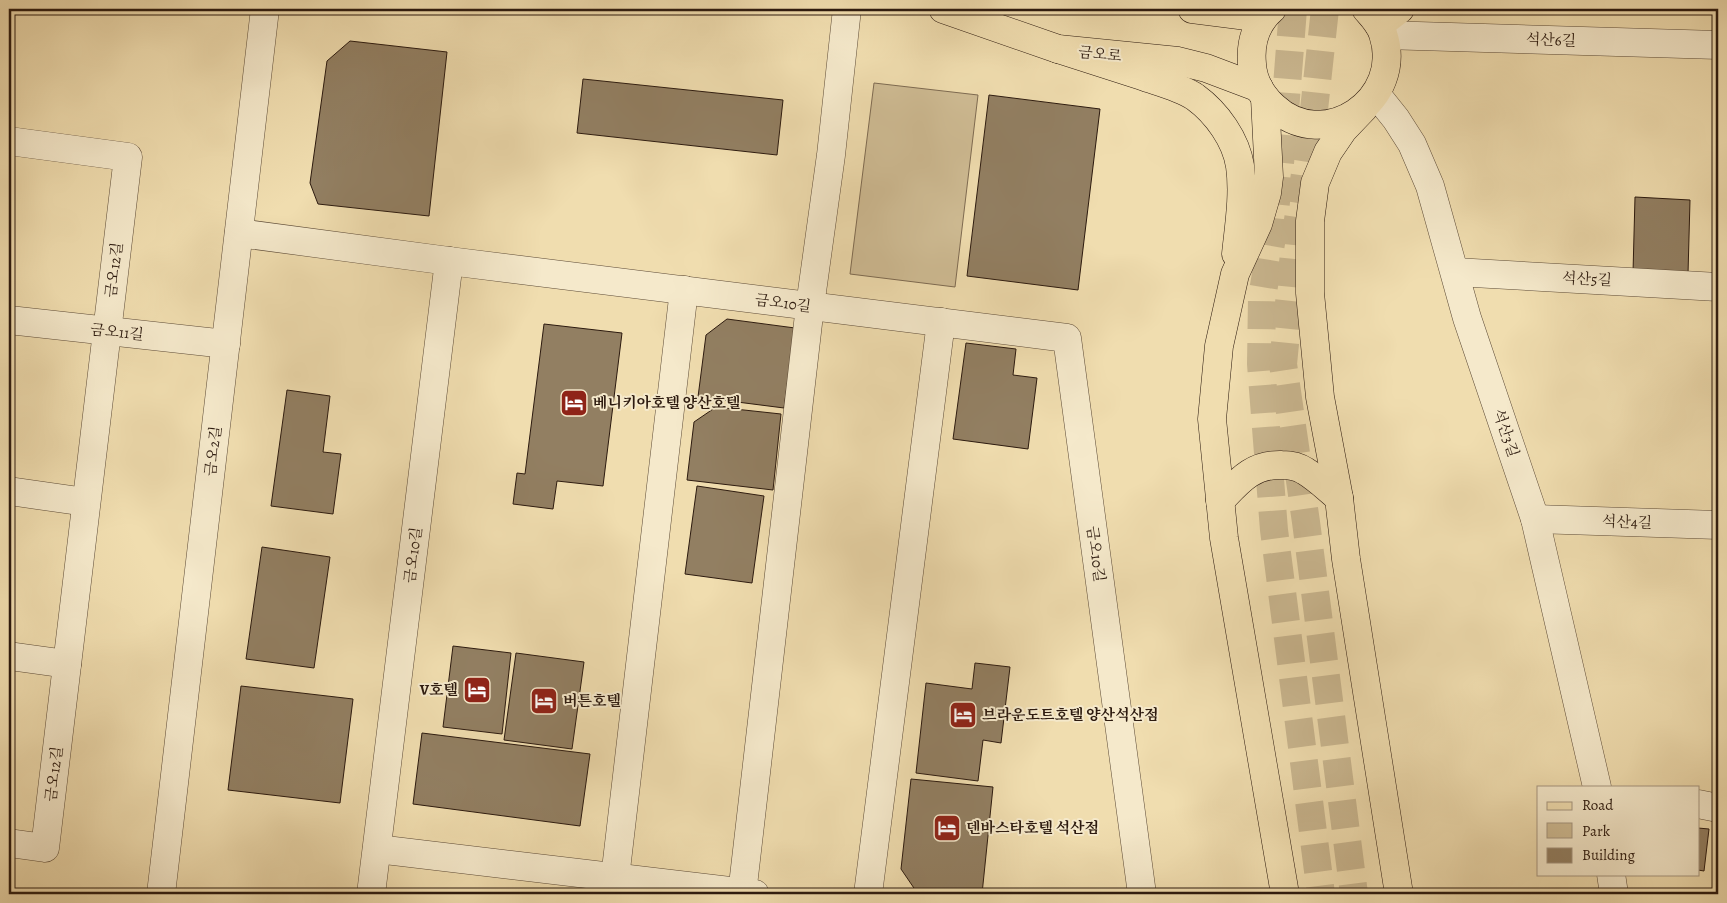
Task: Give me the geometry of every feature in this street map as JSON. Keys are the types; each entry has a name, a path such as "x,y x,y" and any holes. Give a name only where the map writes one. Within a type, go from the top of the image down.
{"main road":[{"name":"금오로","path":"943,9 1058,50 1178,61 1206,68 1262,93"},
{"path":"1192,9 1267,12 1255,34 1251,52 1252,71 1262,93 1281,113 1302,122 1323,124 1345,119 1370,101"},
{"path":"1382,19 1387,56 1384,76 1370,101 1343,130 1328,152 1315,183 1310,221 1310,294 1320,398 1339,498 1346,559 1399,894"},
{"path":"1058,50 1170,85 1193,96 1210,110 1223,127 1235,148 1240,164 1241,201 1235,274 1218,346 1212,419 1224,538 1285,894"},
{"path":"1235,274 1258,224 1267,193 1269,177 1262,93"},
{"path":"1220,501 1241,479 1253,470 1270,464 1287,465 1304,470 1339,498"}],"street":[{"name":"금오2길","path":"161,894 265,9"},
{"path":"377,849 747,894 810,306 831,155 847,9"},
{"name":"석산6길","path":"1382,19 1718,44"},
{"name":"석산3길","path":"1370,101 1396,119 1415,152 1430,186 1467,318 1535,519 1597,786"},
{"name":"금오12길","path":"9,141 128,157 45,848 9,843"},
{"name":"금오10길","path":"239,233 1067,338 1142,894"},
{"name":"금오10길","path":"371,894 448,261"},
{"name":"석산5길","path":"1455,272 1718,287"},
{"path":"615,878 684,290"},
{"name":"금오11길","path":"9,320 226,344"},
{"path":"868,894 942,322"},
{"path":"9,491 86,502"},
{"name":"석산4길","path":"1535,519 1718,525"},
{"path":"9,656 67,664"},
{"path":"1700,804 1718,808"},
{"path":"1611,876 1614,894"}],"green space":[{"path":"874,83 978,95 955,287 850,274"}],"building":[{"path":"350,41 447,52 429,216 318,204 310,183 327,61"},
{"path":"583,79 783,100 777,155 577,133"},
{"path":"989,95 1100,109 1078,290 967,276"},
{"path":"1714,148 1718,149 1718,202 1715,202"},
{"path":"1635,197 1690,200 1688,274 1633,273"},
{"path":"727,319 795,328 784,408 698,397 706,335"},
{"name":"베니키아호텔 양산호텔","path":"544,324 622,333 603,486 557,481 553,509 513,504 517,473 525,474"},
{"path":"966,343 1016,349 1013,375 1037,378 1028,449 953,439"},
{"path":"287,390 330,396 323,452 341,454 333,514 271,506"},
{"path":"716,407 781,414 773,490 687,480 694,422"},
{"path":"697,486 764,496 752,583 685,574"},
{"path":"262,547 330,557 314,668 246,659"},
{"name":"V호텔","path":"453,646 511,653 502,734 443,727"},
{"name":"버튼호텔","path":"516,653 584,662 572,749 504,740"},
{"name":"브라운도트호텔 양산석산점","path":"975,663 1010,667 1001,743 983,740 978,781 916,773 926,683 972,689"},
{"path":"241,686 353,699 340,803 228,790"},
{"path":"422,733 590,754 580,826 413,804"},
{"name":"덴바스타호텔 석산점","path":"911,779 993,787 982,894 918,894 901,869"},
{"path":"1700,828 1709,829 1704,871 1700,870"}],"tunnel":[{"path":"1293,9 1273,231 1262,298 1261,364 1274,530 1321,894"},
{"path":"1325,9 1312,128 1296,233 1283,364 1306,522 1354,894"}],"place":[{"name":"베니키아호텔 양산호텔","path":"574,403"},
{"name":"V호텔","path":"477,690"},
{"name":"버튼호텔","path":"544,701"},
{"name":"브라운도트호텔 양산석산점","path":"963,715"},
{"name":"덴바스타호텔 석산점","path":"947,828"}]}
